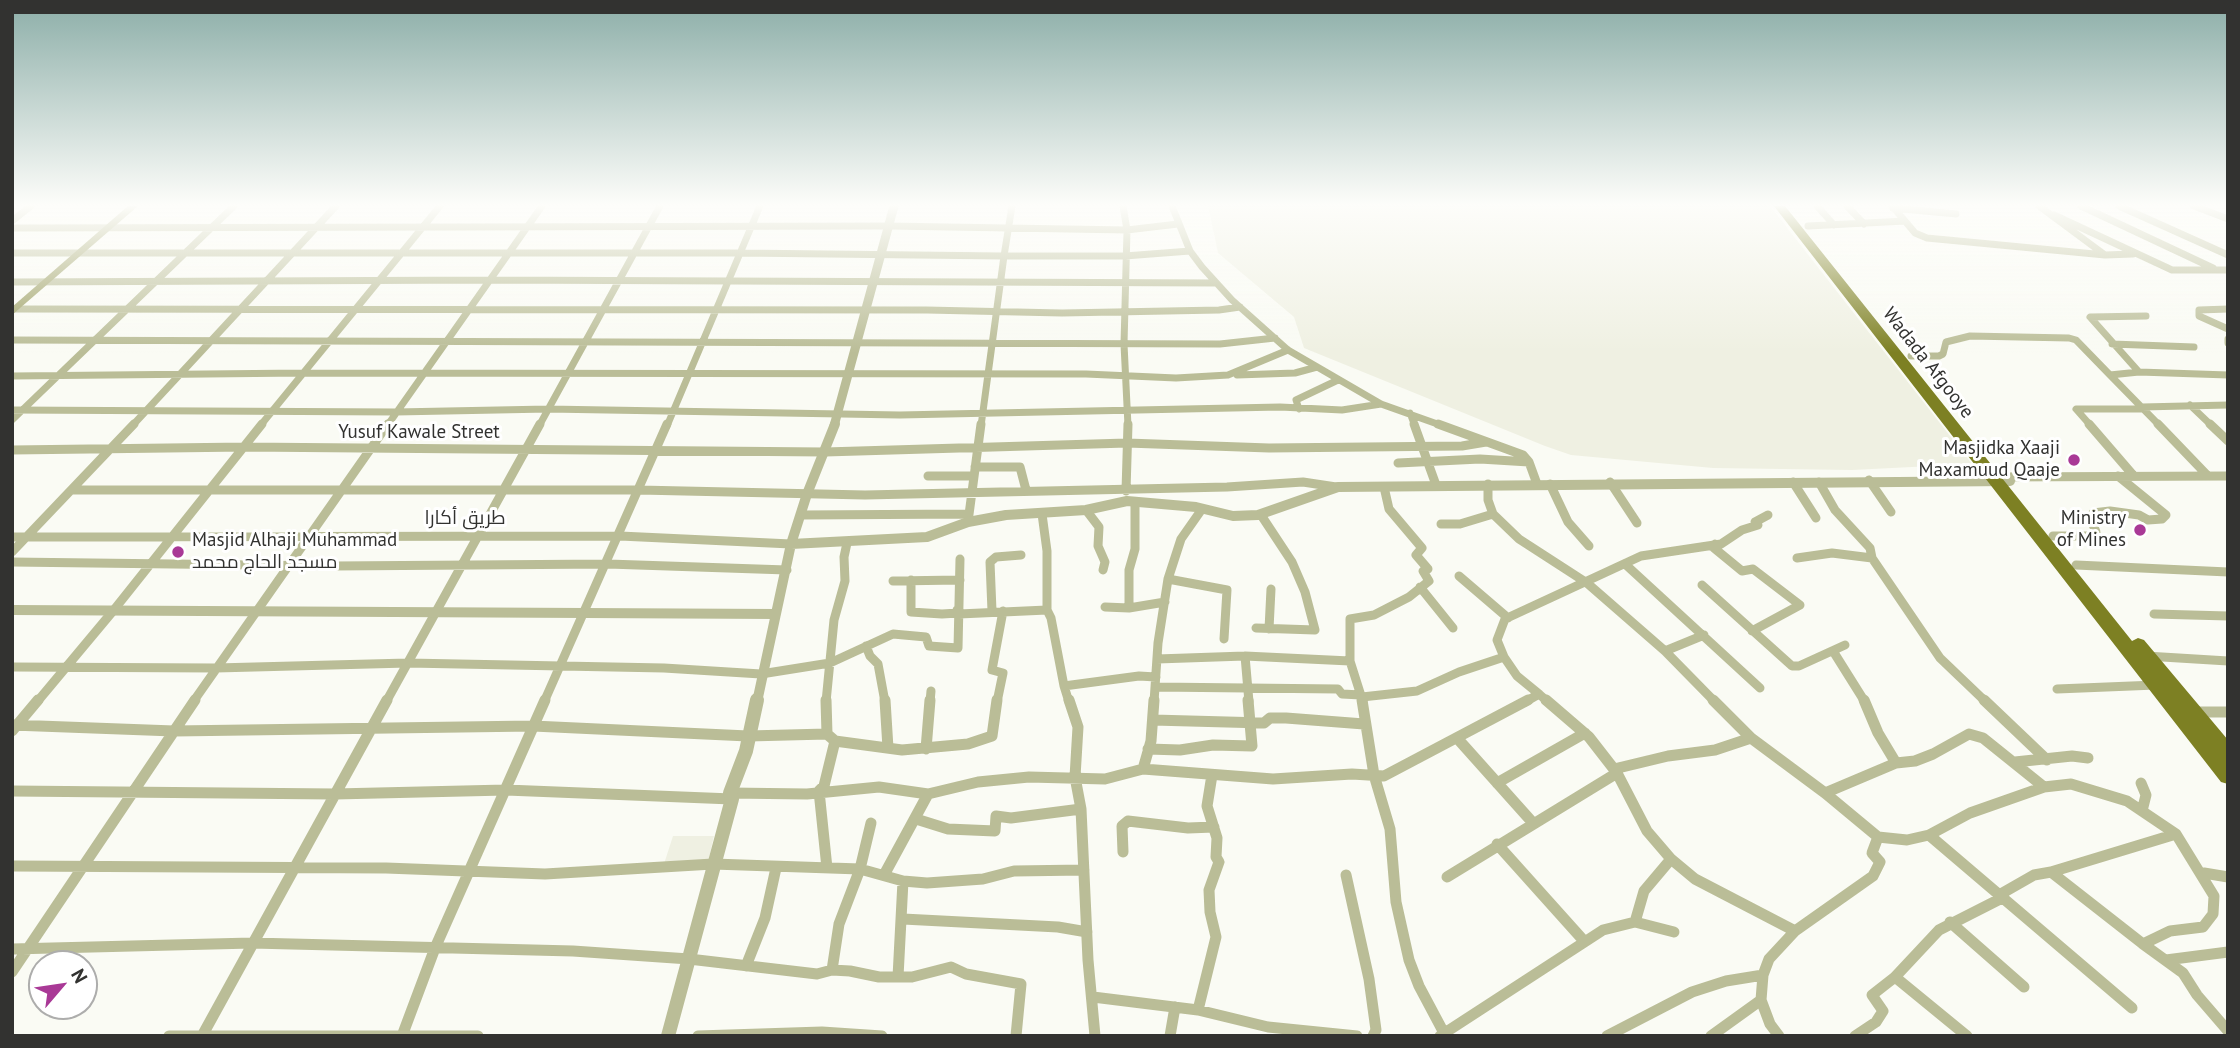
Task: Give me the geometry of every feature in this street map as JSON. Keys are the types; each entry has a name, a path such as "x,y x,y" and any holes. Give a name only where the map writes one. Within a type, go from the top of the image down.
{"highway":[{"name":"Wadada Afgooye","path":"1819,255 2187,712 2228,776"},
{"name":"Wadada Afgooye","path":"1831,255 1911,356 2002,479 2076,565 2142,657 2157,685 2228,754"}],"main road":[{"path":"13,310 78,255"}],"street":[{"path":"75,255 83,255"},
{"path":"12,419 183,255"},
{"path":"289,255 299,255"},
{"path":"12,552 294,255"},
{"path":"14,727 113,611 399,255"},
{"path":"12,972 79,868 216,667 508,255"},
{"path":"202,1036 633,255"},
{"path":"402,1035 435,948 620,537 739,255"},
{"path":"668,1036 748,736 791,544 807,494 839,414 880,255"},
{"path":"936,255 1139,255"},
{"path":"1193,255 1216,284 1288,350 1381,404 1523,455 1529,462 1537,484"},
{"path":"2135,255 2172,271 2190,272 2214,268 2228,270"},
{"path":"2186,255 2228,276"},
{"path":"968,518 1004,256"},
{"path":"1125,256 1124,344 1129,411 1126,488 1131,502 1135,549 1129,570 1129,608"},
{"path":"12,282 619,280 1216,284"},
{"path":"13,310 1125,312 1240,307"},
{"path":"2228,309 2199,310 2199,316 2228,329"},
{"path":"2139,372 2090,317 2146,316"},
{"path":"1911,356 1939,356 1946,342 1970,337 2076,340 2207,475"},
{"path":"12,340 1220,344 1275,338"},
{"path":"2112,344 2194,347"},
{"path":"1228,375 1288,350"},
{"path":"12,376 691,373 1126,374 1175,378 1287,374 1317,367"},
{"path":"2110,375 2139,372 2228,375"},
{"path":"1299,409 1296,400 1338,380"},
{"path":"12,410 275,409 396,412 548,409 839,414 1280,407 1342,410 1381,404"},
{"path":"2190,405 2228,441"},
{"path":"2133,475 2076,409 2228,405"},
{"path":"1410,413 1436,485"},
{"name":"Yusuf Kawale Street","path":"12,450 245,447 825,452 1128,443 1245,448 1462,446 1486,442"},
{"path":"1398,463 1480,459 1529,462"},
{"path":"928,476 1020,467 1026,490"},
{"path":"2053,536 2092,536 2096,532 2090,517 2093,513 2110,511 2139,515 2148,520 2162,519 2166,514 2116,475"},
{"path":"72,490 639,490 807,494 1227,487 1303,482 1338,488 1610,482 2113,479 2116,475 2228,476"},
{"path":"1869,480 1891,512"},
{"path":"1610,482 1637,523"},
{"path":"1793,482 1816,518"},
{"path":"1819,482 1835,510 1870,548 1872,558 1897,591 1926,639 1950,669 2047,760"},
{"path":"1488,484 1488,500 1493,514 1533,551 1587,583 1665,651 1751,738 1825,793 1878,837 1908,840 1929,835 1970,813 2044,787 2071,784 2097,790 2127,802 2176,834 2204,873 2214,896 2213,915 2203,927 2170,931 2143,944"},
{"path":"1550,484 1568,522 1589,546"},
{"path":"1384,487 1389,509 1422,548 1416,555 1428,569 1423,570 1429,581 1409,597 1374,615 1350,619 1350,661 1366,712 1364,724 1374,775 1390,829 1396,902 1409,960 1442,1035 1584,941 1613,926 1635,922 1674,932"},
{"path":"801,515 968,518 1086,510 1131,502 1161,503 1233,516 1261,515 1338,488"},
{"path":"1143,769 1153,720 1157,659 1168,579 1181,540 1202,509"},
{"path":"1086,510 1100,527 1098,546 1105,562 1103,570"},
{"path":"1042,514 1047,551 1047,610 1051,618 1064,686 1078,727 1074,777 1081,809 1095,1036"},
{"path":"1441,524 1460,523 1493,514"},
{"path":"1256,628 1315,630 1305,592 1293,562 1261,515"},
{"path":"1769,515 1733,538 1715,544 1641,556 1508,618 1499,628 1497,640 1504,657 1517,676 1586,733 1615,771 1647,831 1671,859 1695,879 1795,931"},
{"path":"791,544 881,542 927,537 968,518"},
{"name":"طريق أكارا","path":"12,537 620,537 791,544"},
{"path":"827,868 819,791 824,786 831,738 826,692 834,620 845,581 844,556 847,543"},
{"path":"1715,544 1714,548 1742,571 1753,569 1800,606 1752,631"},
{"path":"1797,558 1832,553 1872,558"},
{"path":"14,727 174,731 533,726 831,738 888,748 926,749 968,744 992,736 1003,673 992,670 997,611 990,562 996,557 1021,555"},
{"path":"12,667 408,663 563,665 761,674 812,668 830,663 893,634 926,636 929,646 958,648 960,559"},
{"path":"12,562 608,564 787,570"},
{"path":"1625,564 1760,688"},
{"path":"2076,565 2228,572"},
{"path":"1459,576 1508,618"},
{"path":"1168,579 1227,590 1224,639"},
{"path":"911,580 911,612 942,614 1047,610"},
{"path":"893,581 960,580"},
{"path":"1702,584 1795,667 1845,645"},
{"path":"1420,587 1453,628"},
{"path":"1269,629 1271,589"},
{"path":"1105,607 1129,608 1165,602"},
{"path":"12,610 776,614"},
{"path":"2154,614 2228,615"},
{"path":"1665,651 1704,635"},
{"path":"866,646 870,656 878,664 884,685 888,748"},
{"path":"1833,651 1869,708 1878,733 1896,763"},
{"path":"1157,659 1245,656 1350,661"},
{"path":"1148,749 1180,750 1213,745 1252,746 1245,688 1245,656"},
{"path":"1064,686 1130,677 1156,682 1245,688 1338,690 1342,694 1361,696 1418,691 1459,671 1504,657"},
{"path":"2142,657 2228,661"},
{"path":"2057,689 2082,691 2102,686 2157,685"},
{"path":"926,749 931,691"},
{"path":"12,791 335,794 506,790 731,796 777,792 807,794 879,787 928,794 978,782 1074,777 1105,779 1143,769 1273,779 1308,775 1374,775 1394,772 1539,694"},
{"path":"2187,712 2228,712"},
{"path":"1153,720 1265,723 1270,718 1286,718 1364,724"},
{"path":"1497,783 1586,733"},
{"path":"1825,793 1896,763 1915,761 1933,754 1969,734 1983,738 2044,787"},
{"path":"1457,738 1533,823"},
{"path":"1447,877 1615,771 1668,756 1715,750 1751,738"},
{"path":"2015,762 2072,756 2088,758"},
{"path":"1198,1010 1216,937 1210,912 1209,890 1219,862 1216,857 1218,849 1214,827 1207,806 1212,775"},
{"path":"2141,783 2146,795 2142,811"},
{"path":"884,875 928,794"},
{"path":"916,819 948,829 995,831 996,816 1011,818 1081,809"},
{"path":"1123,852 1122,826 1128,821 1188,828 1214,827"},
{"path":"832,970 836,935 860,869 871,823"},
{"path":"1855,1036 1876,1022 1883,1011 1872,995 1895,977 1939,930 1950,922 2034,875 2176,834"},
{"path":"1929,835 2132,1008"},
{"path":"1779,1036 1770,1024 1761,1000 1763,975 1769,959 1795,931 1873,876 1880,862 1872,853 1878,837"},
{"path":"1497,844 1584,941"},
{"path":"1635,922 1644,891 1671,859"},
{"path":"12,866 470,870 545,874 713,864 860,869 903,881 983,880 1014,871 1084,870"},
{"path":"746,966 765,918 776,868"},
{"path":"2051,872 2183,973 2226,1033"},
{"path":"2204,873 2228,877"},
{"path":"1346,875 1369,979 1376,1030 1373,1036"},
{"path":"898,977 903,881"},
{"path":"903,919 1058,927 1087,932"},
{"path":"1950,922 2024,987"},
{"path":"12,949 252,943 573,951 689,959 817,974 832,970 879,977 912,977 951,967 966,974 1017,982 1021,985 1016,1036"},
{"path":"2166,960 2228,952"},
{"path":"1607,1036 1692,992 1726,981 1763,975"},
{"path":"1895,977 1967,1036"},
{"path":"1093,997 1198,1010 1282,1032 1357,1036"},
{"path":"1711,1036 1761,1000"},
{"path":"1170,1036 1175,1007"},
{"path":"698,1036 822,1032 882,1036"},
{"path":"169,1036 478,1036"}],"shaded area":[{"path":"1220,255 1808,255 1972,464 1852,470 1713,468 1571,455 1304,348 1294,317"},
{"path":"673,836 714,836 708,862 663,867"}],"place":[{"name":"Masjidka Xaaji Maxamuud Qaaje","path":"2074,460"},
{"name":"Ministry of Mines","path":"2140,530"},
{"name":"Masjid Alhaji Muhammad مسجد الحاج محمد","path":"178,552"}]}
